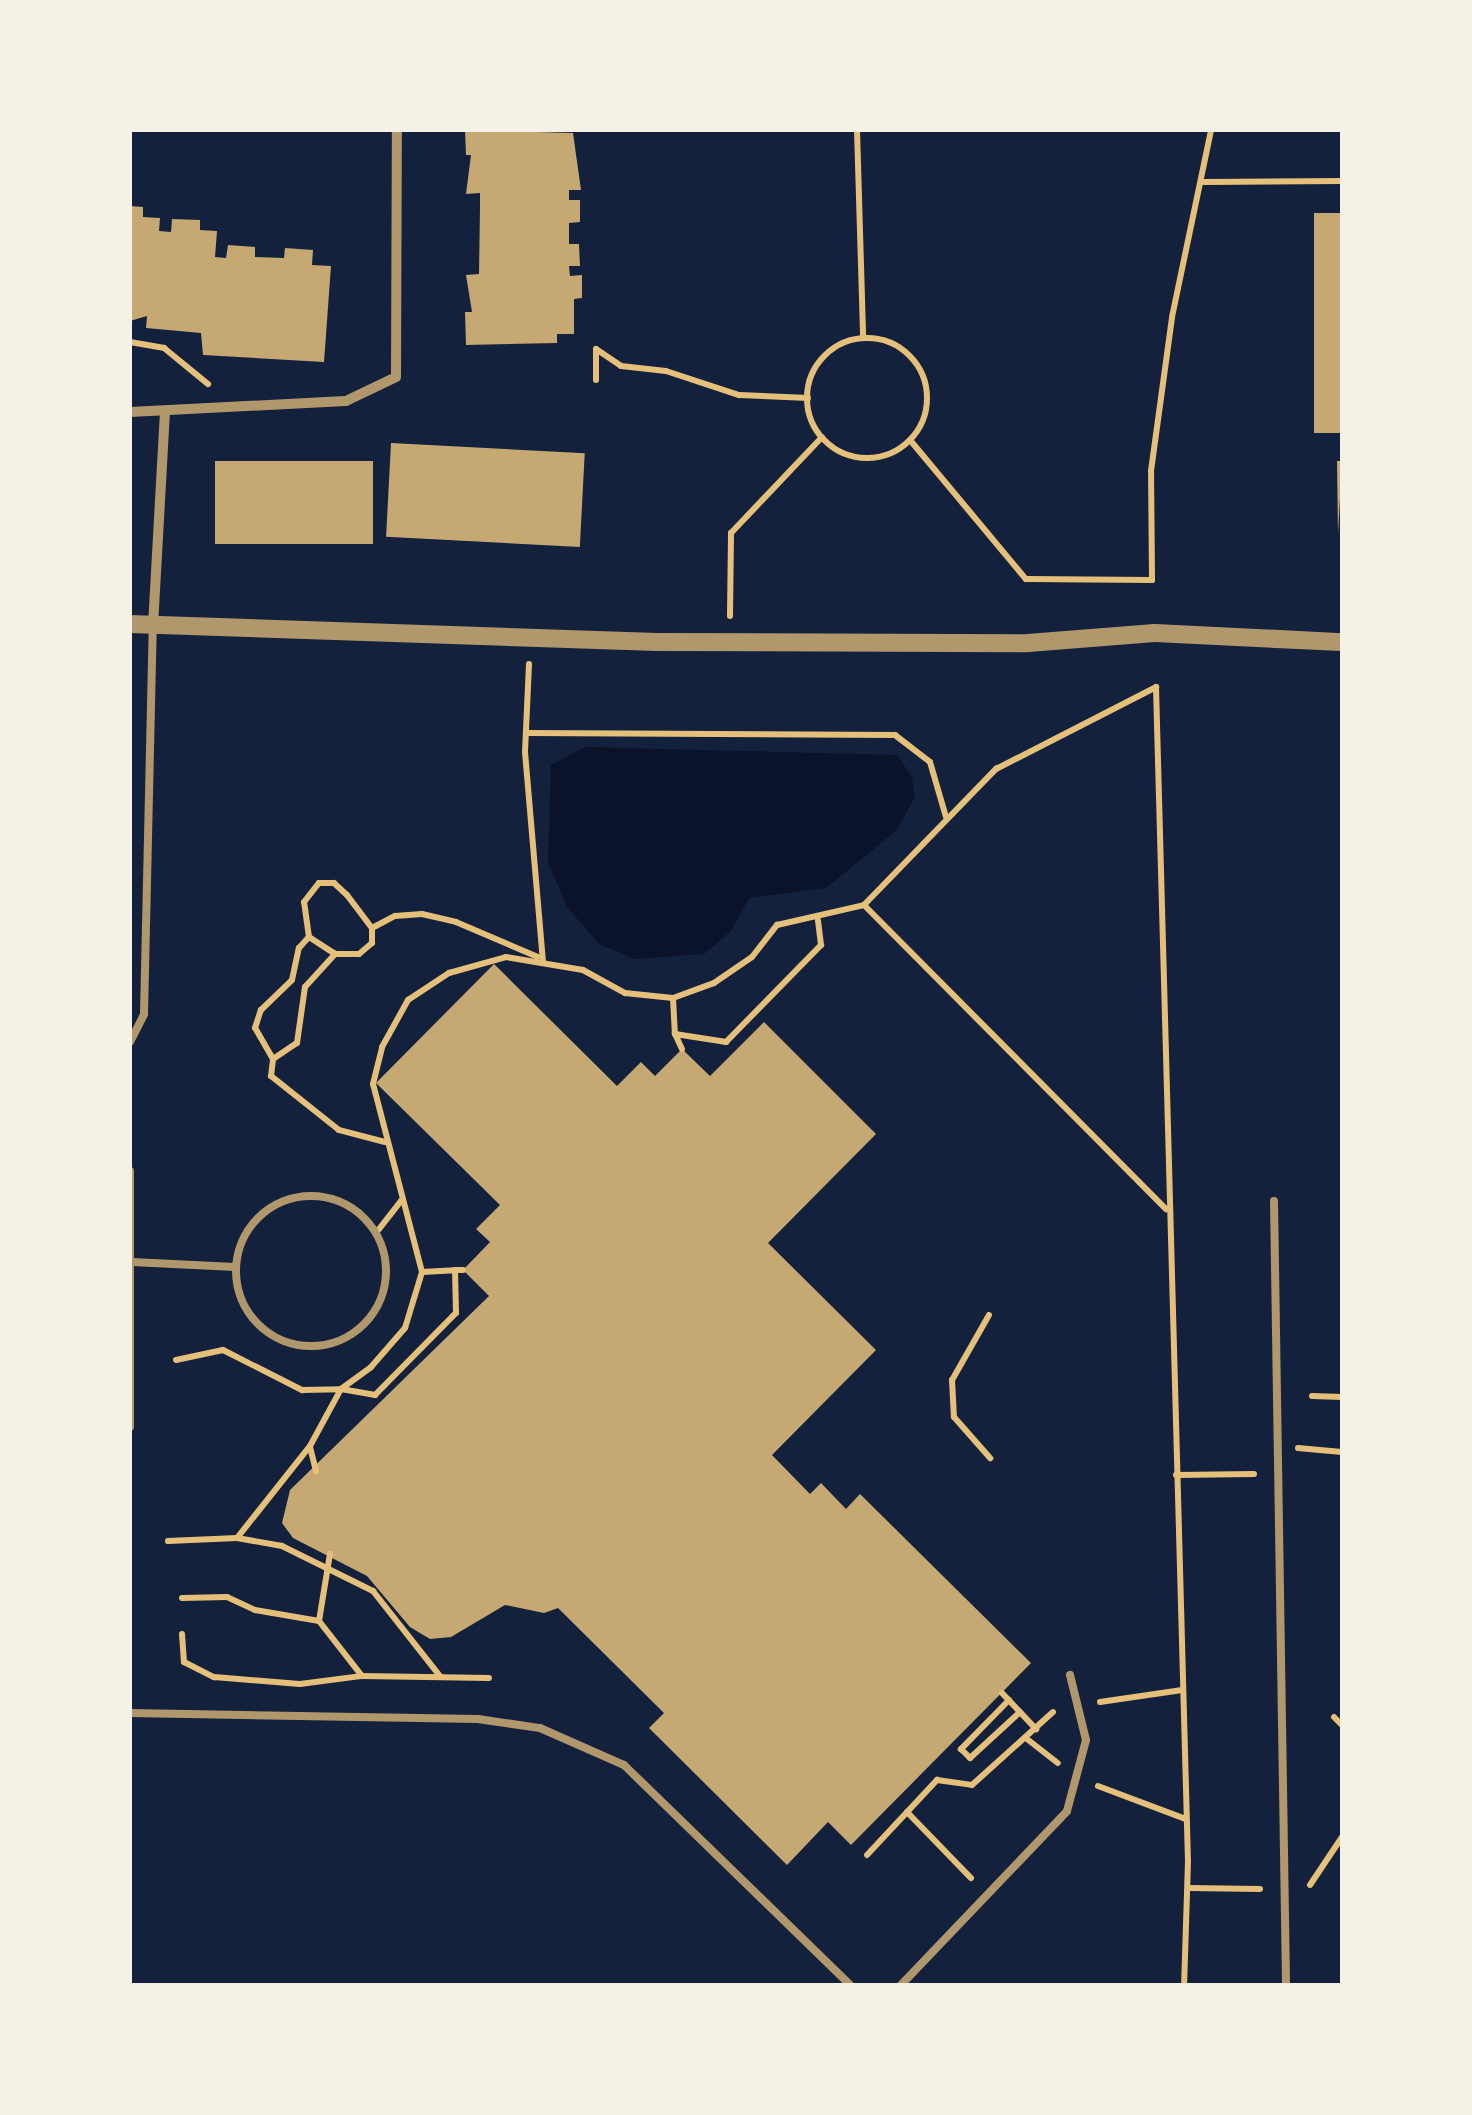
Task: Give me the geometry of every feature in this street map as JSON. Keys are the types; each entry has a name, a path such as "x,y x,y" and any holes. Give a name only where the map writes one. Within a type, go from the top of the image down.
{"street":[{"path":"130,412 165,414 346,401 396,377 396,130"},
{"path":"154,626 165,414"},
{"path":"130,624 729,642 1028,643 1155,633 1342,642"}],"lane":[{"path":"130,1042 144,1014 154,626"},
{"path":"130,1171 130,1427"},
{"path":"293,1198 340,1202 376,1233 386,1280 380,1302 355,1332 318,1347 292,1346 258,1326 238,1293 235,1266 253,1222 293,1198"},
{"path":"1274,1201 1286,1985"},
{"path":"132,1262 235,1266"},
{"path":"901,1985 1066,1810 1086,1740 1070,1675"},
{"path":"130,1713 478,1720 540,1728 624,1765 850,1985"}],"path":[{"path":"857,130 863,337"},
{"path":"910,440 1026,579 1152,580 1151,471 1172,318 1204,182 1211,130"},
{"path":"1204,182 1342,182"},
{"path":"863,337 898,347 922,374 928,398 910,440 872,458 850,456 822,437 808,398 820,359 863,337"},
{"path":"130,342 186,360 207,379 212,410"},
{"path":"596,380 596,349 622,366 666,371 739,395 808,398"},
{"path":"729,642 731,533 822,437"},
{"path":"531,638 526,733 543,960"},
{"path":"237,1538 310,1446 341,1389 371,1367 405,1328 422,1272 402,1200 401,1177 385,1142 374,1070 408,1000 449,973 506,957 543,960 582,970 625,993 674,998 714,983 752,957 777,925 818,920 864,904 996,769 1156,686 1182,1690 1184,1985"},
{"path":"526,733 895,735 930,762 946,817"},
{"path":"319,883 334,883 372,928 372,943 360,954 335,954 309,936 304,902 319,883"},
{"path":"864,904 1167,1209"},
{"path":"372,928 422,914 502,936 543,960"},
{"path":"675,1034 726,1042 822,946 818,920"},
{"path":"309,936 299,948 292,980 261,1010 255,1028 273,1059 271,1076 339,1130 385,1142"},
{"path":"273,1059 297,1043 305,986 335,954"},
{"path":"292,980 305,986"},
{"path":"674,998 675,1034 682,1048"},
{"path":"376,1233 402,1200"},
{"path":"176,1360 224,1350 302,1390 341,1389 375,1396 456,1314 459,1270 422,1272"},
{"path":"989,1316 956,1364 952,1392 960,1429 990,1458"},
{"path":"1312,1396 1342,1397"},
{"path":"310,1446 316,1472"},
{"path":"1277,1446 1342,1452"},
{"path":"1176,1475 1259,1474"},
{"path":"168,1541 237,1538 282,1546 330,1565 373,1591 440,1676"},
{"path":"319,1621 330,1554"},
{"path":"182,1598 227,1596 256,1610 319,1621 362,1676"},
{"path":"182,1634 184,1662 214,1677 300,1684 362,1676 490,1678"},
{"path":"867,1856 937,1780 972,1785 1052,1713 1182,1690"},
{"path":"1002,1693 1036,1729"},
{"path":"1009,1700 961,1749 970,1758 1020,1712"},
{"path":"1334,1717 1342,1726"},
{"path":"907,1812 970,1872 972,1885 962,1899 967,1918"}],"water":[{"path":"585,747 897,755 912,777 915,797 896,831 826,888 749,898 731,931 704,954 634,959 599,944 567,907 548,863 551,765"}],"building":[{"path":"465,130 573,133 581,190 569,190 569,200 580,200 580,222 569,223 569,244 579,244 580,266 569,266 570,276 582,275 582,298 574,299 574,334 557,334 557,343 466,345 465,312 472,312 466,275 479,274 480,193 466,194 471,155 466,155"},
{"path":"130,206 143,207 143,217 160,218 159,231 171,232 172,219 200,220 200,230 217,231 215,257 226,258 228,245 255,247 255,257 284,258 285,248 313,250 312,265 331,266 324,362 203,355 201,333 146,328 147,316 130,321"},
{"path":"1314,213 1342,213 1342,433 1314,433"},
{"path":"391,443 585,453 580,547 386,537"},
{"path":"215,461 373,461 373,544 215,544"},
{"path":"1337,461 1342,461 1338,534"},
{"path":"494,964 617,1086 641,1062 655,1076 682,1049 710,1076 764,1022 876,1134 768,1243 876,1350 772,1455 810,1494 821,1483 846,1509 860,1494 1031,1663 851,1845 828,1822 787,1865 649,1728 664,1713 558,1608 544,1613 505,1605 451,1637 430,1639 410,1627 367,1576 293,1538 282,1523 290,1490 489,1296 463,1270 490,1242 476,1229 500,1205 376,1083"}]}
